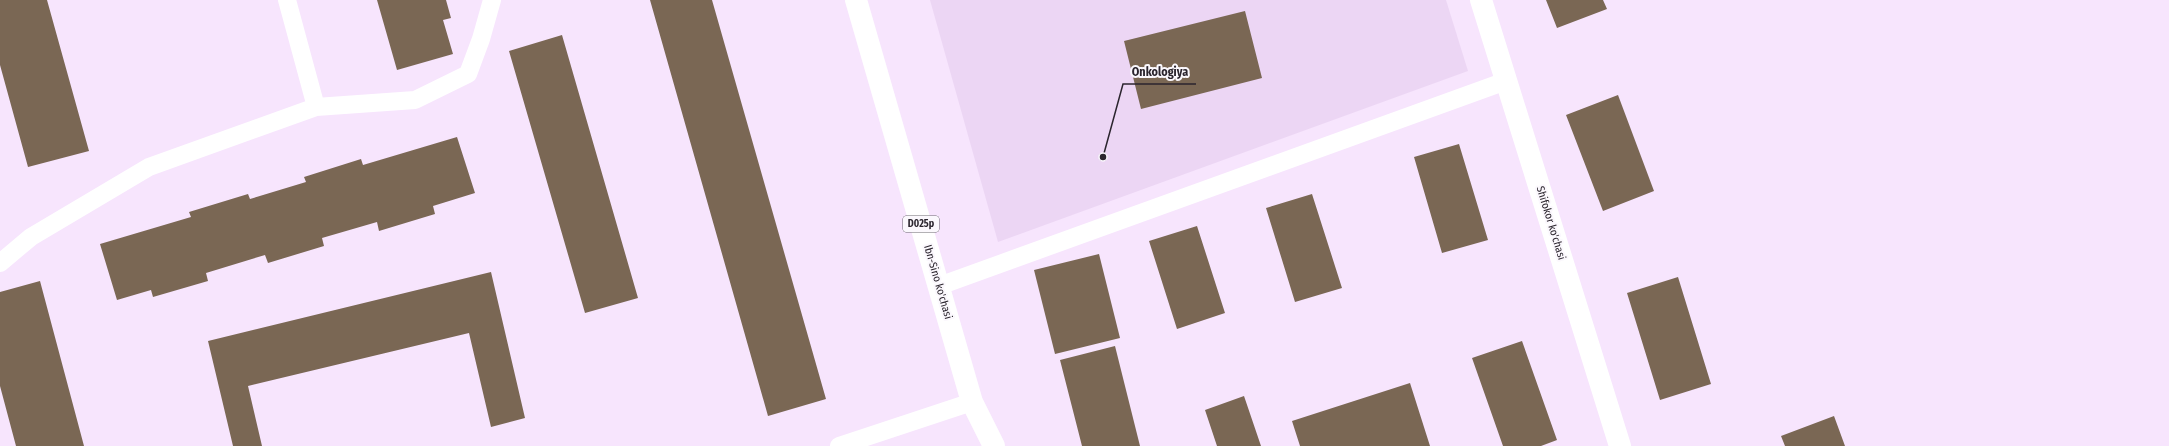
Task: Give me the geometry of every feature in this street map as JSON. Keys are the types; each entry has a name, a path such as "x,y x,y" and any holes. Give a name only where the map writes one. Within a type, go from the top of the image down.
{"main road":[{"name":"Ibn-Sino ko'chasi","path":"856,0 972,402 994,446"},
{"name":"Shifokor ko'chasi","path":"1481,0 1620,446"}],"lane":[{"path":"288,0 316,107"},
{"path":"0,263 31,237 149,167 316,107 415,100 468,74 481,40 492,0"},
{"path":"939,286 1506,81"},
{"path":"839,446 972,402"}],"shaded area":[{"path":"930,0 1446,0 1468,71 998,242"}],"building":[{"path":"0,0 47,0 89,151 28,167 0,65"},
{"path":"377,0 446,0 451,18 443,20 453,54 397,70"},
{"path":"650,0 712,0 826,399 768,416"},
{"path":"1546,0 1603,0 1607,9 1557,28"},
{"path":"1245,11 1262,78 1141,109 1124,41"},
{"path":"562,35 638,298 585,313 509,51"},
{"path":"1618,95 1654,191 1603,211 1566,115"},
{"path":"457,137 475,193 433,206 435,214 379,231 377,222 322,238 324,246 268,263 265,255 206,273 208,281 153,297 151,290 117,300 100,244 191,217 189,212 248,194 250,199 306,182 304,177 361,159 363,165"},
{"path":"1459,144 1488,240 1442,253 1414,157"},
{"path":"1312,194 1342,288 1295,302 1266,208"},
{"path":"1197,226 1225,313 1177,329 1149,241"},
{"path":"1099,254 1120,338 1055,354 1034,270"},
{"path":"491,272 525,418 491,427 469,333 248,386 262,446 233,446 208,341"},
{"path":"1678,277 1711,384 1660,400 1627,293"},
{"path":"40,281 84,446 16,446 0,386 0,292"},
{"path":"1522,341 1557,440 1541,446 1503,446 1472,358"},
{"path":"1115,346 1140,446 1082,446 1060,360"},
{"path":"1410,383 1430,446 1300,446 1292,421"},
{"path":"1244,396 1261,446 1217,446 1205,410"},
{"path":"1834,416 1845,446 1785,446 1781,436"}],"place":[{"name":"Onkologiya","path":"1103,157"}]}
